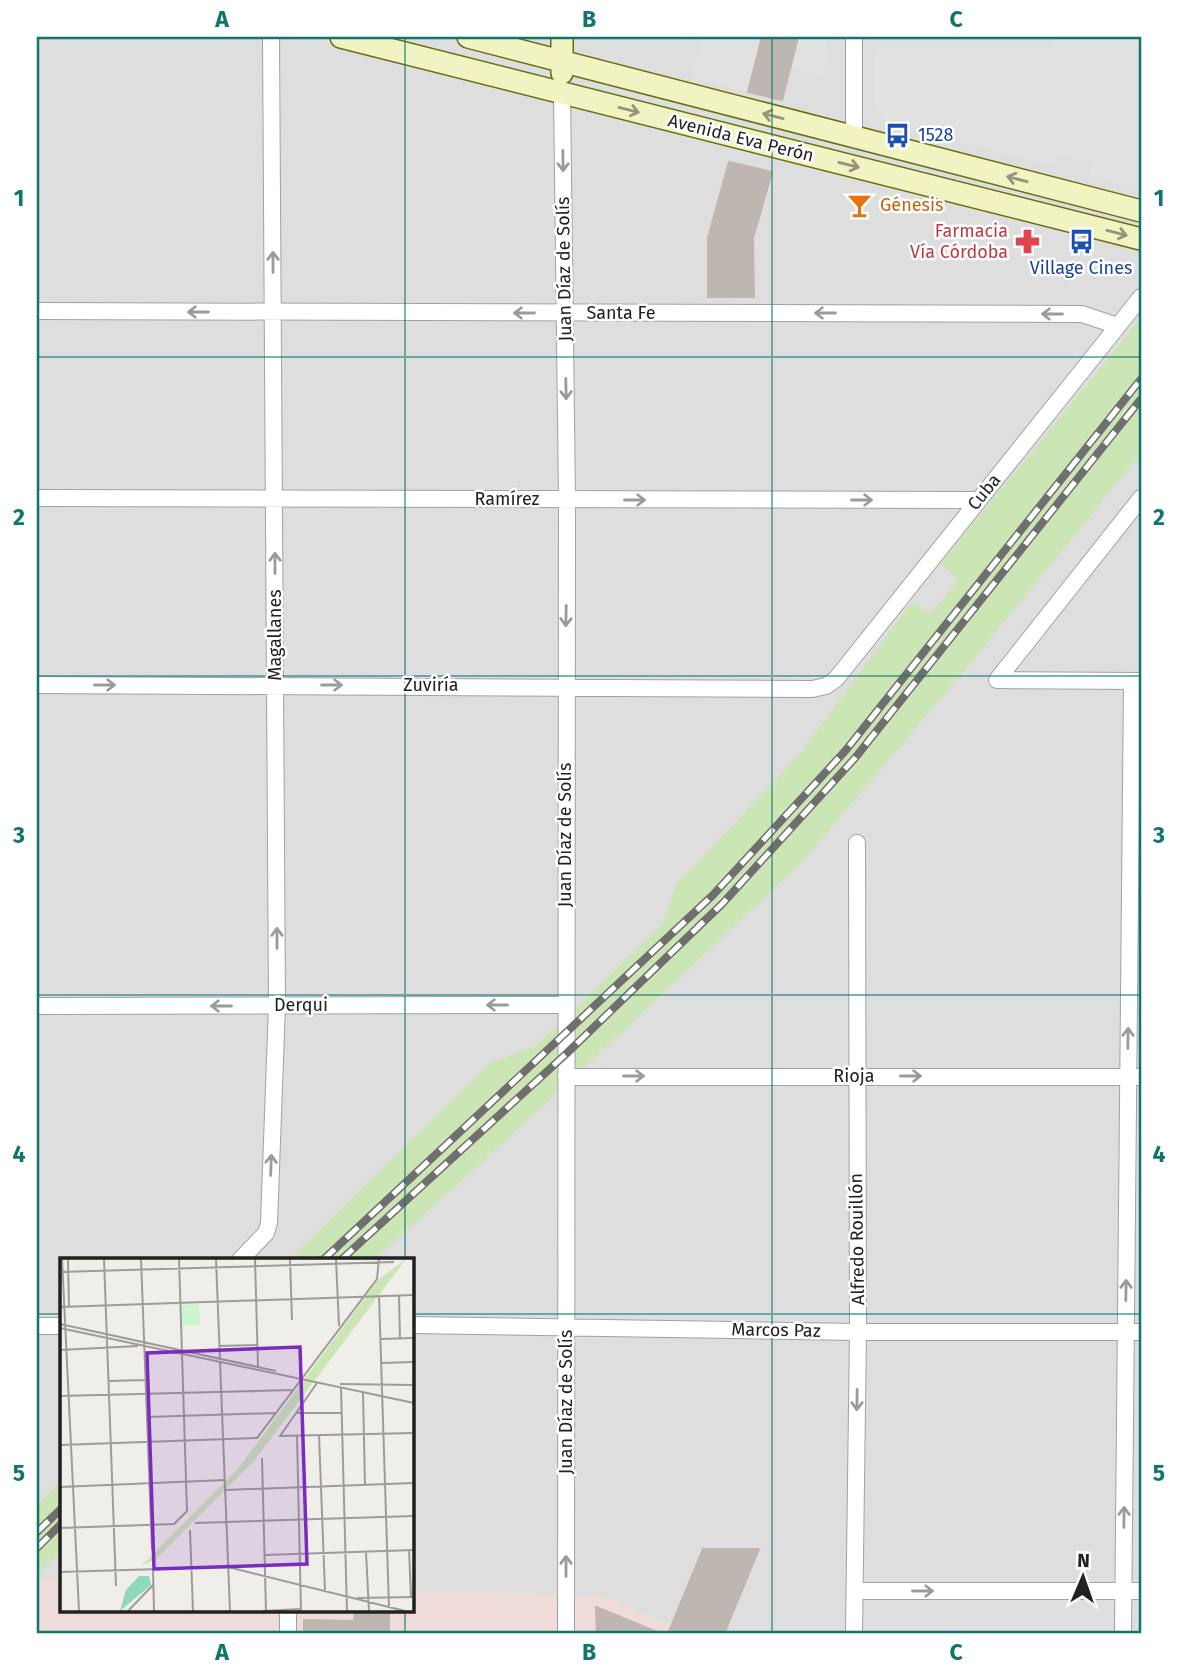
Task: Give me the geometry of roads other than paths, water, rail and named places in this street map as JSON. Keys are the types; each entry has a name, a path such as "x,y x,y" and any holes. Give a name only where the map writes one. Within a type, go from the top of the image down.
{"main road":[{"name":"Avenida Eva Perón","path":"341,37 1141,239"},
{"name":"Avenida Eva Perón","path":"468,37 1141,211"},
{"name":"Juan Díaz de Solís","path":"562,37 562,93"}],"street":[{"name":"Magallanes","path":"242,1258 266,1233 269,1223 277,1005 271,37"},
{"path":"854,37 854,137"},
{"name":"Juan Díaz de Solís","path":"562,93 567,499 566,1634"},
{"name":"Cuba","path":"826,686 836,679 1141,297"},
{"name":"Santa Fe","path":"37,311 1082,314 1118,326"},
{"name":"Ramírez","path":"37,498 978,500"},
{"path":"1123,1634 1133,1332 1137,681 997,680 1139,503"},
{"name":"Zuviría","path":"37,685 565,685 812,689 826,686"},
{"name":"Alfredo Rouillón","path":"854,1634 858,1332 857,843"},
{"name":"Derqui","path":"37,1006 566,1004"},
{"name":"Rioja","path":"566,1077 1135,1077"},
{"name":"Marcos Paz","path":"413,1325 858,1332 1133,1332"},
{"path":"37,1326 60,1326"},
{"path":"855,1591 1141,1591"},
{"path":"288,1612 288,1634"}],"railway":[{"path":"325,1258 713,895 846,750 1141,379"},
{"path":"343,1258 566,1054 722,904 855,758 1141,399"},
{"path":"37,1532 60,1510"},
{"path":"37,1548 60,1525"}],"place":[{"name":"1528","path":"898,135"},
{"name":"Génesis","path":"860,205"},
{"name":"Farmacia Vía Córdoba","path":"1028,241"},
{"name":"Village Cines","path":"1081,241"}]}
